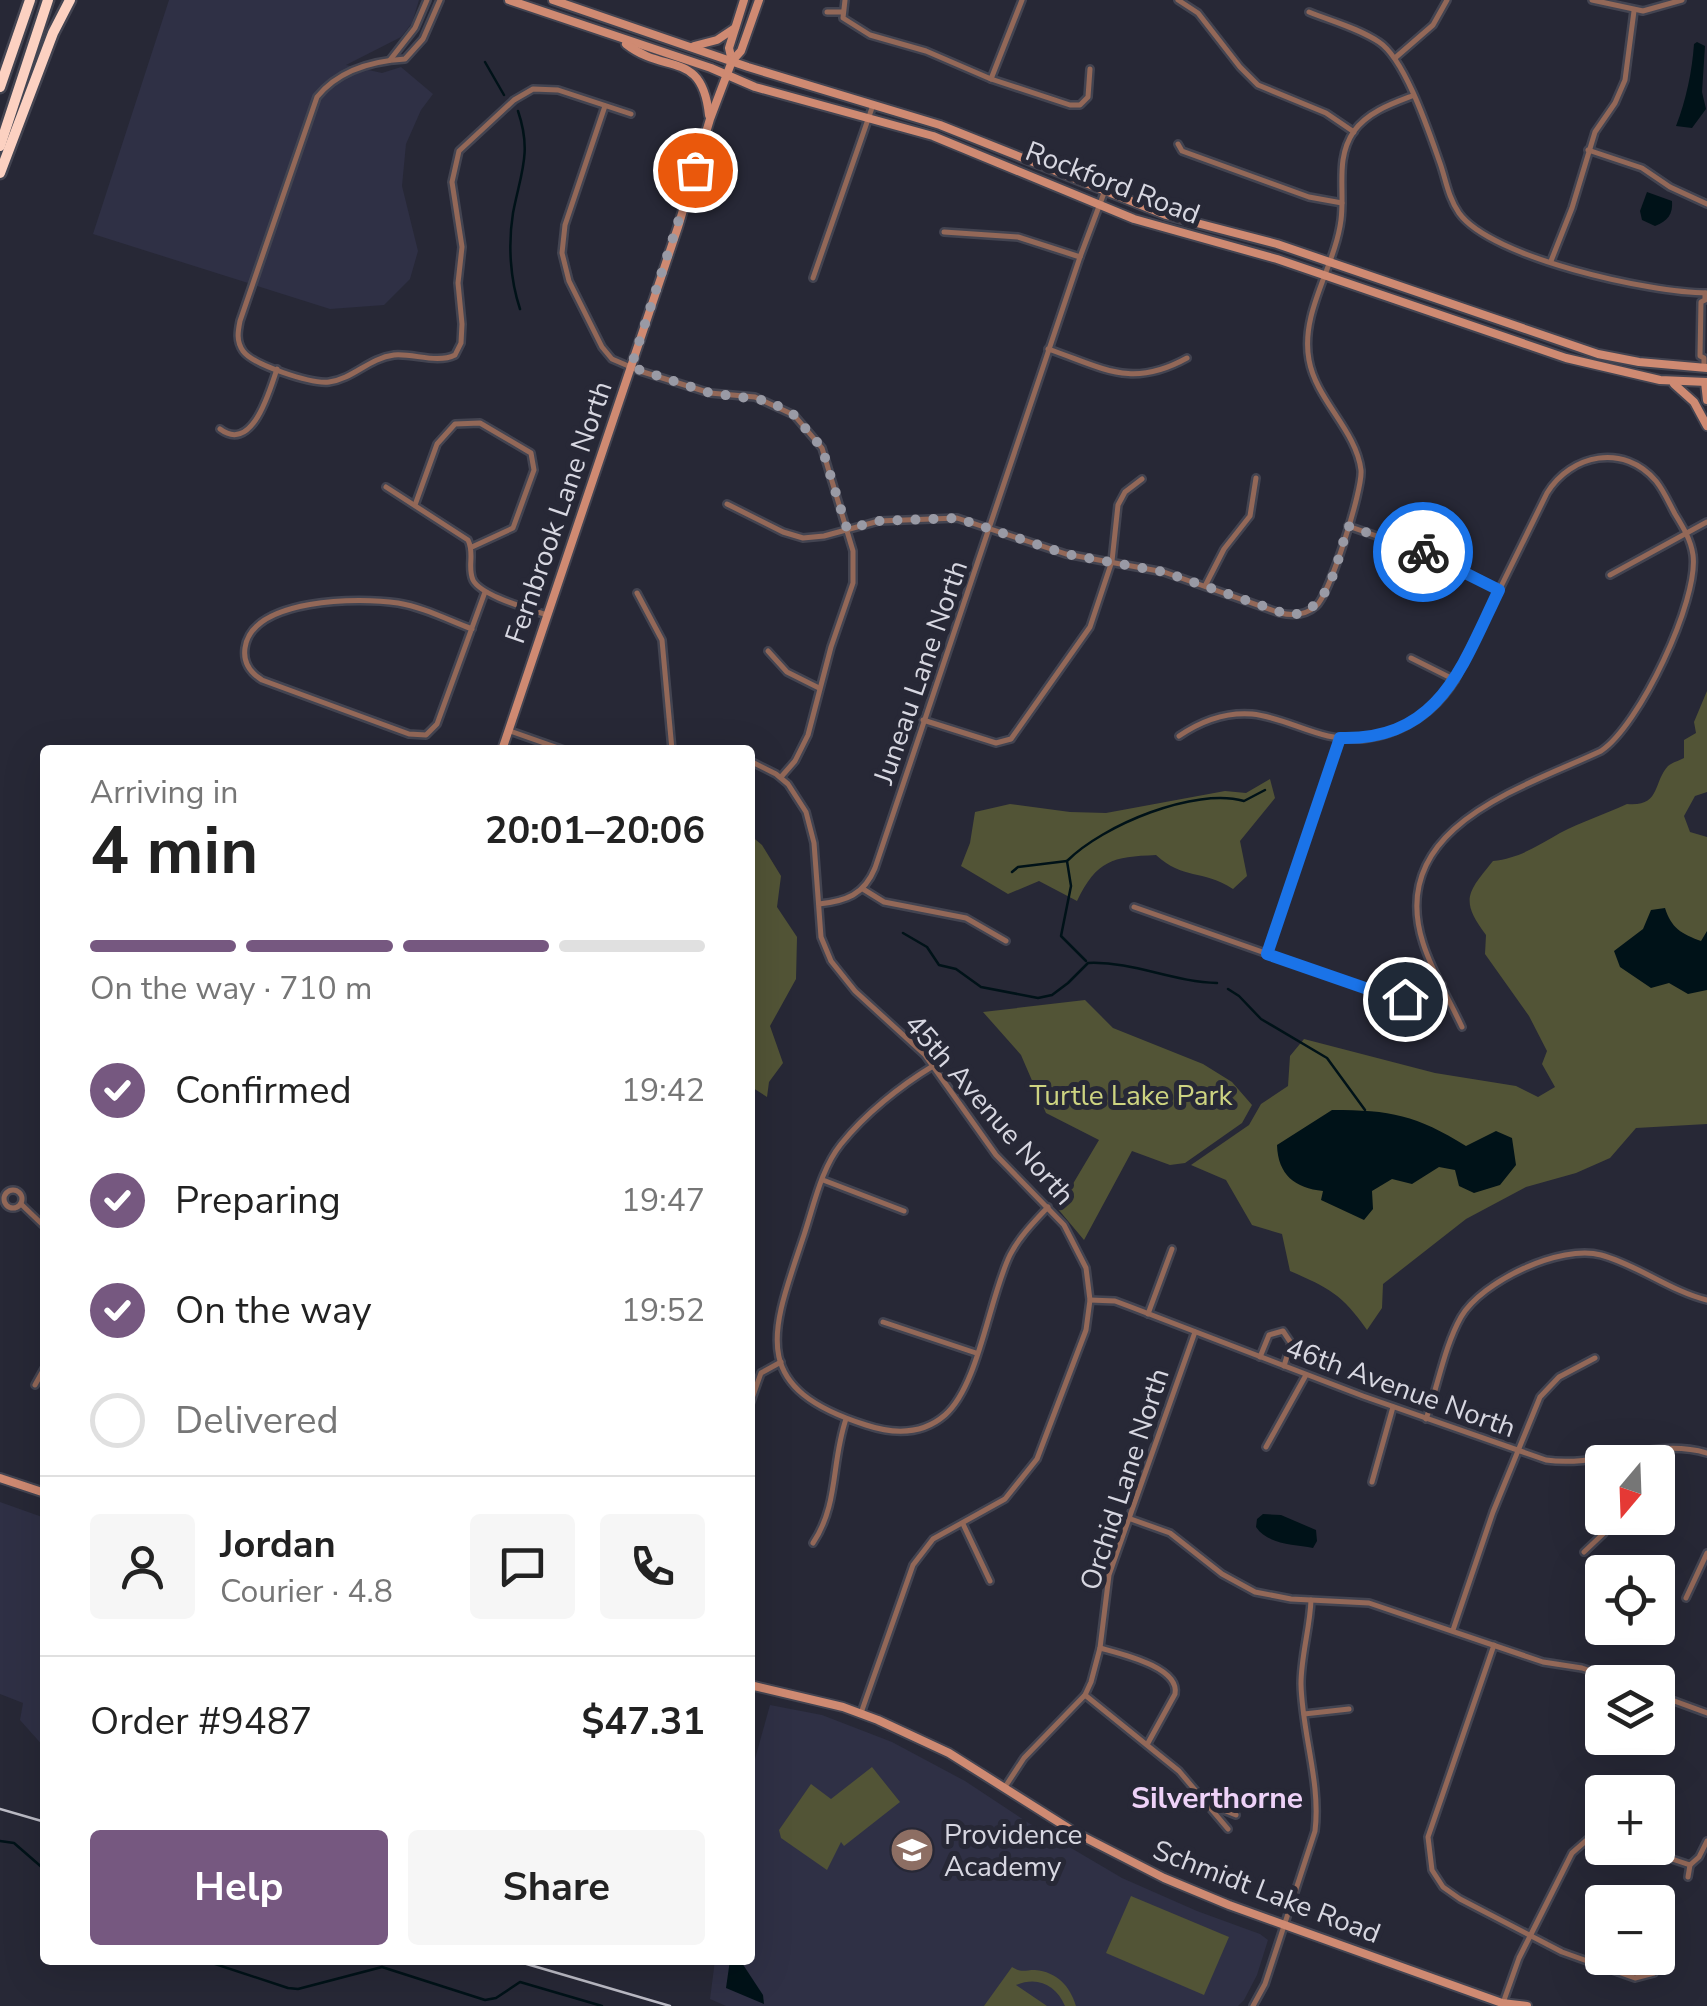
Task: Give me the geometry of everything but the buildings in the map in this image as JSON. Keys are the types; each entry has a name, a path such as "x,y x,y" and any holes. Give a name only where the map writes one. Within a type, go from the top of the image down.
{"highway":[{"path":"1,85 22,0"},
{"path":"1,85 30,0"},
{"path":"0,146 48,0"},
{"path":"0,174 46,50 70,0"}],"main road":[{"name":"Rockford Road","path":"509,0 755,87 868,117 982,155 1166,230 1243,249 1566,358 1660,380 1706,382"},
{"name":"Rockford Road","path":"553,0 1002,148 1104,193 1188,222 1278,244 1598,354 1653,364 1705,362"},
{"name":"Fernbrook Lane North","path":"732,61 729,48 744,0"},
{"name":"Fernbrook Lane North","path":"504,745 710,120 732,61 741,52 758,0"},
{"path":"690,46 717,40 735,28"},
{"path":"619,39 636,52 697,76 707,96 710,120"},
{"path":"1705,362 1707,400"},
{"path":"1660,380 1684,390 1707,426"},
{"path":"0,1478 40,1491"},
{"name":"Schmidt Lake Road","path":"755,1687 861,1713 914,1735 1118,1856 1208,1897 1503,2005 1527,2006"}],"street":[{"path":"390,60 415,28 427,0"},
{"path":"440,0 423,39 404,59 344,74 317,97 238,327 239,344 249,357 308,379 330,382 386,356 448,359 460,350 462,324 458,282 462,246 452,171 459,152 523,93 541,88 631,114"},
{"path":"845,0 842,12 846,22 857,30 1076,106 1088,97 1090,69"},
{"path":"991,78 1022,0"},
{"path":"1178,0 1198,12 1258,85 1326,113 1354,132"},
{"path":"1396,58 1433,25 1447,0"},
{"path":"1592,0 1634,11 1656,10 1682,0"},
{"path":"1551,261 1572,208 1588,150 1625,80 1634,11"},
{"path":"827,12 842,12"},
{"path":"1309,12 1376,40 1396,58 1456,209 1474,230 1551,261 1644,288 1706,297"},
{"path":"727,504 793,536 814,538 879,521 944,516 1066,554 1146,567 1289,615 1308,611 1326,591 1361,484 1359,461 1313,376 1307,344 1312,312 1331,262 1342,203 1342,161 1354,132 1374,113 1412,96"},
{"path":"813,278 874,104"},
{"path":"605,106 562,239 569,282 603,349 612,359 695,389 755,397 782,407 814,436 826,462 853,551 853,582 803,748 780,778 755,764"},
{"path":"1178,144 1182,151 1309,197 1342,203"},
{"path":"1588,150 1642,168 1670,187 1707,204"},
{"name":"Juneau Lane North","path":"863,889 875,868 1104,193"},
{"path":"944,232 1018,237 1080,257"},
{"path":"1705,362 1700,356 1701,302 1706,297"},
{"path":"1048,349 1129,376 1157,373 1187,358"},
{"path":"220,430 235,435 253,424 264,407 277,368"},
{"path":"414,505 437,444 456,424 480,423 526,450 534,459 534,470 514,528 472,548"},
{"path":"1179,736 1219,717 1250,714 1340,738 1376,737 1410,724 1438,703 1455,680 1547,493 1563,472 1598,457 1626,460 1656,481 1686,534 1694,567 1690,590 1660,669 1626,728 1601,750 1467,816 1453,827 1432,855 1420,888 1418,923 1422,941 1462,1027"},
{"path":"1205,586 1224,549 1250,516 1256,478"},
{"path":"923,720 996,743 1011,739 1090,627 1112,562 1118,505 1125,492 1142,479"},
{"path":"386,486 462,535 472,548 472,576 485,592 547,615"},
{"path":"1610,575 1707,522"},
{"path":"1348,526 1437,558 1499,590"},
{"path":"472,629 403,604 314,602 256,625 249,634 246,665 262,680 409,734 426,735 437,724 472,629 485,592"},
{"path":"637,593 662,640 672,745"},
{"path":"768,651 787,672 819,688"},
{"path":"1411,658 1455,680"},
{"path":"508,730 550,745"},
{"path":"1267,954 1340,738"},
{"name":"45th Avenue North","path":"780,778 798,797 811,827 821,937 831,961 855,991 933,1066 996,1155 1064,1225 1080,1253 1090,1300"},
{"path":"819,904 846,900 863,889 884,902 966,918 1006,941"},
{"path":"1134,906 1396,998 1414,998 1442,985"},
{"path":"933,1066 859,1124 832,1158 778,1317 781,1362 798,1390 810,1401 846,1419 901,1432 925,1427 946,1414 961,1394 1010,1255 1048,1208"},
{"path":"823,1180 904,1211"},
{"path":"20,1204 40,1222"},
{"path":"1148,1314 1172,1250"},
{"path":"1426,1419 1454,1332 1467,1307 1489,1289 1541,1261 1575,1252 1602,1255 1707,1300"},
{"path":"861,1713 918,1556 933,1539 1005,1499 1037,1458 1086,1330 1090,1300"},
{"name":"46th Avenue North","path":"1090,1300 1115,1302 1519,1452 1560,1462 1585,1461"},
{"path":"883,1322 976,1354"},
{"path":"1260,1357 1269,1335 1283,1331 1291,1343 1284,1366"},
{"name":"Orchid Lane North","path":"1005,1787 1024,1758 1085,1696 1100,1648 1106,1586 1195,1332"},
{"path":"1453,1631 1492,1512 1534,1410 1549,1386 1570,1369 1595,1358"},
{"path":"755,1381 761,1372 781,1362"},
{"path":"1266,1446 1306,1374"},
{"path":"34,1385 40,1375"},
{"path":"1372,1482 1393,1407"},
{"path":"813,1544 831,1508 835,1458 846,1419"},
{"name":"46th Avenue North","path":"1675,1448 1707,1453"},
{"path":"1128,1518 1170,1533 1222,1574 1254,1592 1272,1597 1369,1603 1555,1666 1585,1669"},
{"path":"963,1524 990,1581"},
{"path":"1584,1552 1603,1535"},
{"path":"1686,1598 1707,1553"},
{"path":"1252,2006 1265,1984 1316,1819 1301,1681 1311,1600"},
{"path":"1494,1646 1428,1837 1432,1870 1444,1887 1460,1899 1585,1960"},
{"path":"1100,1648 1141,1660 1173,1679 1177,1686 1148,1743"},
{"path":"1085,1696 1148,1743 1196,1788 1228,1830"},
{"path":"1675,1701 1707,1712"},
{"path":"1304,1714 1348,1709"},
{"path":"1209,1804 1236,1815"},
{"path":"1688,1878 1690,1865 1707,1841"},
{"path":"1503,2005 1530,1936 1572,1853 1585,1842"},
{"path":"1675,1860 1690,1865"}],"shaded area":[{"path":"169,0 419,0 412,23 401,37 346,65 382,73 401,67 433,94 406,144 402,186 418,251 410,279 384,305 330,309 93,234"},
{"path":"1694,44 1705,46 1702,92 1706,109 1692,128 1676,126 1688,86"},
{"path":"1647,192 1672,201 1669,216 1655,226 1642,220 1640,211"},
{"path":"1665,908 1674,925 1688,936 1701,941 1707,931 1707,990 1688,994 1669,983 1651,988 1620,967 1614,951 1643,929 1651,910"},
{"path":"1332,1110 1402,1116 1466,1146 1496,1131 1512,1138 1516,1165 1500,1185 1474,1193 1459,1186 1455,1170 1439,1167 1412,1184 1392,1179 1372,1191 1373,1209 1364,1220 1321,1200 1323,1191 1296,1183 1285,1172 1278,1155 1277,1145"},
{"path":"0,1502 40,1516 40,1742 20,1720 23,1703 0,1694"},
{"path":"1263,1514 1281,1515 1316,1530 1313,1548 1282,1543 1261,1533 1256,1527"},
{"name":"Providence Academy","path":"770,1705 822,1715 892,1742 965,1781 1122,1878 1260,1934 1268,1940 1257,1975 1238,2006 726,2006 710,1999 714,1965 755,1965 755,1759"},
{"path":"729,1965 743,1965 763,1995 764,2004 726,1988"}],"green space":[{"path":"1707,691 1707,792 1695,796 1684,816 1690,832 1707,837 1707,1124 1636,1128 1610,1158 1576,1173 1526,1187 1466,1219 1383,1284 1382,1308 1367,1330 1334,1293 1290,1271 1282,1234 1252,1225 1226,1180 1191,1165 1249,1125 1261,1104 1288,1086 1290,1056 1304,1039 1435,1073 1516,1086 1538,1097 1555,1087 1542,1064 1547,1051 1529,1016 1485,954 1486,935 1470,905 1473,889 1493,861 1520,854 1576,825 1651,798 1663,772 1684,758 1684,740 1696,733 1694,722"},
{"path":"1270,779 1275,798 1240,841 1247,876 1233,889 1175,868 1156,855 1108,863 1092,877 1077,901 1039,881 1008,894 961,866 975,812 1010,804 1106,813 1225,791 1246,793"},
{"path":"755,839 781,876 777,907 797,937 796,979 770,1026 783,1063 769,1082 767,1097 755,1089"},
{"name":"Turtle Lake Park","path":"1085,1000 1113,1028 1203,1064 1232,1082 1252,1105 1242,1123 1185,1163 1170,1165 1132,1151 1084,1240 1058,1209 1099,1140 1046,1113 1021,1055 983,1012"},
{"path":"872,1767 900,1802 844,1846 841,1842 827,1870 781,1838 779,1830 811,1784 831,1799"},
{"path":"1131,1896 1229,1937 1204,1995 1106,1953"},
{"path":"1012,1967 1056,1977 1066,1986 1076,2006 1065,2006 1051,1988 1032,1982 1016,1985 1047,2006 984,2006"}],"waterway":[{"path":"485,62 504,95"},
{"path":"518,111 525,150 510,249 520,309"},
{"path":"1086,961 1061,936 1071,886 1067,861 1103,834 1151,812 1201,799 1244,801 1265,790"},
{"path":"1012,872 1018,867 1067,861"},
{"path":"903,933 927,947 939,965 956,969 981,987 1038,998 1052,995 1088,963 1121,965 1217,983"},
{"path":"1228,989 1261,1019 1327,1058 1365,1110"},
{"path":"0,1841 14,1843 40,1866"},
{"path":"218,1965 288,1988 298,1989 382,1967 485,2000 496,1998 520,1982 602,2006"}],"railway":[{"path":"0,1809 40,1821"},
{"path":"530,1965 670,2006"}],"way so far":[{"path":"695,170 631,367 710,393 769,401 794,415 822,448 847,529 879,521 957,518 1066,554 1164,572 1289,615 1308,611 1322,599 1348,526 1423,552"}],"place":[{"name":"Providence Academy","path":"912,1850"}],"district":[{"name":"Silverthorne","path":"1217,1798"}],"route":[{"path":"1405,999 1267,954 1340,738 1376,737 1393,732 1438,703 1455,680 1499,590 1423,552"}]}
